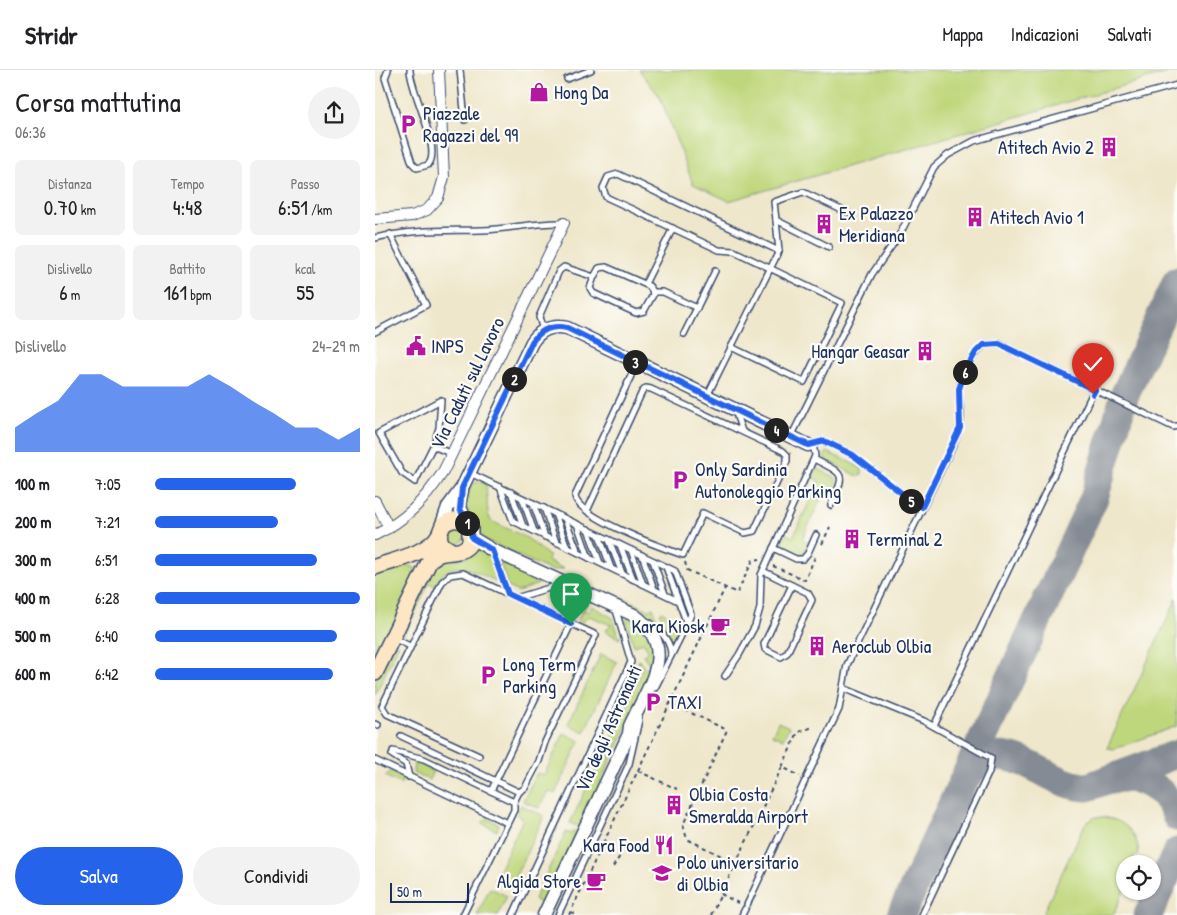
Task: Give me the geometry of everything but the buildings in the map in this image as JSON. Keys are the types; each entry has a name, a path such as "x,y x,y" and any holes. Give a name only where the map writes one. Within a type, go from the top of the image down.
{"main road":[{"path":"375,567 431,544 451,520 461,520 470,531 463,550 440,553 430,560 375,673"},
{"path":"440,532 441,544 453,552"}],"street":[{"path":"375,219 413,216 427,210 438,198 444,177 439,70"},
{"name":"Via Caduti sul Lavoro","path":"375,535 389,528 425,498 443,472 564,223"},
{"path":"440,532 448,508 470,473 532,342 543,330 555,327 567,328 808,445"},
{"path":"462,488 459,505 470,531"},
{"path":"375,501 389,528"},
{"name":"Via degli Astronauti","path":"470,531 492,550 634,615 654,635 658,646 659,661 630,726 623,747 544,915"}],"lane":[{"path":"388,70 385,78 412,163 417,168 428,165 433,156 410,70"},
{"path":"460,70 465,120"},
{"path":"567,79 591,70"},
{"path":"791,437 872,274 900,234 934,167 949,155 974,141 1177,85"},
{"path":"731,347 804,382 842,303 734,251 719,250 606,197 603,188 609,177 618,174 779,251"},
{"path":"706,397 779,251 774,202 803,192 848,213"},
{"path":"776,220 829,247"},
{"path":"375,238 405,231 484,230 564,223"},
{"path":"645,284 673,228"},
{"path":"375,332 426,305 389,234"},
{"path":"543,330 539,317 561,268 567,266 594,277"},
{"path":"653,292 642,313 636,313 593,293 590,288 599,268 603,266 645,284 653,292 663,292 697,308"},
{"path":"684,334 715,271"},
{"path":"745,910 839,709 847,666 960,428 959,389 965,371 976,352 983,345 999,344 1173,427 1177,426"},
{"path":"587,511 643,390 651,388 783,451 788,458 752,533 745,533 703,513 683,555 641,539 587,511 577,503 575,496 637,363"},
{"path":"934,726 1095,390"},
{"path":"441,400 439,428 433,446 415,482 402,473 379,433 441,400"},
{"path":"739,411 737,418 742,431"},
{"path":"808,445 824,441 853,455 922,507"},
{"path":"725,676 739,655 758,616 760,581 763,571 814,460 815,451 808,445"},
{"path":"433,446 453,454"},
{"path":"814,460 836,471 841,476 841,482 831,505"},
{"path":"470,473 675,571 691,614 638,723 629,764 558,915"},
{"path":"500,487 513,521 678,601"},
{"path":"511,492 523,526"},
{"path":"522,498 535,532"},
{"path":"533,503 546,537"},
{"path":"544,508 556,542"},
{"path":"555,514 567,548"},
{"path":"565,519 578,553"},
{"path":"577,524 589,558"},
{"path":"588,529 600,563"},
{"path":"599,535 612,569"},
{"path":"773,548 796,559 803,559 808,554 817,535"},
{"path":"609,540 622,574"},
{"path":"620,545 633,579"},
{"path":"492,550 508,594"},
{"path":"631,550 643,584"},
{"path":"642,555 654,589"},
{"path":"653,561 665,595"},
{"path":"666,567 687,624"},
{"path":"763,571 792,585 808,593 812,603 787,653 781,657 765,649 764,644 792,585"},
{"path":"463,915 514,810 514,802 519,792 525,788 539,761 545,742 596,635 468,574 459,573 449,575 439,587 382,704 382,709 387,714 479,756"},
{"path":"516,598 565,583"},
{"path":"513,915 631,662 614,606"},
{"path":"634,615 647,621 662,634 670,646 671,656"},
{"path":"491,791 571,624"},
{"path":"392,638 410,646"},
{"path":"843,688 934,726 988,754 992,763 922,915"},
{"path":"401,736 519,792"},
{"path":"409,777 406,764 393,753 424,759 514,802"},
{"path":"375,760 507,823"}],"path":[{"path":"712,581 714,577"},
{"path":"569,915 725,588"},
{"path":"670,704 727,730 683,826 687,839 736,863"},
{"path":"711,915 798,732 813,727"},
{"path":"782,767 800,776"},
{"path":"638,771 677,789"},
{"path":"613,867 619,856"},
{"path":"721,894 738,903"},
{"path":"571,912 579,915"}],"green space":[{"path":"639,70 1177,70 729,201 693,184 660,97"},
{"path":"827,452 862,468 862,474 858,476 826,460 824,456"},
{"path":"818,469 835,477 837,484 832,493 825,490 802,539 809,543 802,554 797,554 784,548 782,542 786,534 793,537 819,481 812,477"},
{"path":"480,481 486,484 488,514 491,521 527,538 549,556 547,561 564,569 551,571 482,538 479,529 466,508 472,484"},
{"path":"456,526 462,529 465,535 462,541 456,544 450,541 447,535 450,529"},
{"path":"478,547 492,557 496,567 493,569 497,582 472,570 455,568 448,571 441,576 435,586 429,583 402,639 398,633 436,560 464,557 474,552"},
{"path":"499,559 546,579 547,583 543,582 518,592 508,587"},
{"path":"405,564 415,568 417,577 375,663 375,574"},
{"path":"564,589 579,595 582,601 587,604 584,610 589,612 592,606 613,618 620,639 605,631 611,625 589,616 582,622 578,620 582,612 547,596"},
{"path":"621,597 649,610 653,608 656,618 653,620 632,609"},
{"path":"1177,598 1177,726 1114,749 1107,748"},
{"path":"662,611 671,618 677,632 674,640 671,640 663,628 660,613"},
{"path":"628,618 635,622 653,642 652,668 643,655 649,651 643,642 634,646 626,621"},
{"path":"399,644 375,695 375,682 392,646"},
{"path":"601,654 617,662 584,732 568,724"},
{"path":"639,660 650,674 617,748 608,743 642,671 635,667"},
{"path":"778,722 789,727 783,739 772,735"},
{"path":"564,733 580,741 555,794 548,791 539,808 523,801 537,773 544,775"},
{"path":"603,754 609,757 610,754 613,755 580,827 570,823"},
{"path":"414,762 433,771 429,780 413,773"},
{"path":"391,771 403,777 401,784 385,776"},
{"path":"521,805 544,816 510,888 494,881 523,819 516,814"},
{"path":"1095,817 1104,817 1120,822 1131,832 1138,846 1139,855 1116,855 1116,900 1120,900 1113,915 1042,915 1085,824"},
{"path":"487,818 499,824 497,831 482,823"},
{"path":"574,830 577,832 543,904 534,900 566,832 572,834"},
{"path":"490,888 507,896 498,915 477,915"}],"taxiway":[{"path":"901,915 1094,498 1125,394 1177,281"},
{"path":"967,777 980,762 995,756 1010,757 1057,779 1073,785 1088,787 1177,754"},
{"path":"1114,779 1134,779 1152,786 1167,799 1177,817"},
{"path":"1148,915 1177,852"}],"place":[{"name":"Hong Da","path":"539,92"},
{"name":"Piazzale Ragazzi del 99","path":"408,124"},
{"name":"Atitech Avio 2","path":"1109,147"},
{"name":"Atitech Avio 1","path":"975,217"},
{"name":"Ex Palazzo Meridiana","path":"824,224"},
{"name":"INPS","path":"416,346"},
{"name":"Hangar Geasar","path":"925,351"},
{"name":"Only Sardinia Autonoleggio Parking","path":"680,480"},
{"name":"Terminal 2","path":"852,539"},
{"name":"Kara Kiosk","path":"720,626"},
{"name":"Aeroclub Olbia","path":"817,646"},
{"name":"Long Term Parking","path":"488,675"},
{"name":"TAXI","path":"653,702"},
{"name":"Olbia Costa Smeralda Airport","path":"674,805"},
{"name":"Kara Food","path":"664,845"},
{"name":"Polo universitario di Olbia","path":"662,873"},
{"name":"Algida Store","path":"596,881"}],"route":[{"path":"571,624 508,594 492,550 481,541 472,538 472,533 459,505 462,488 532,342 543,330 555,327 567,328 808,445 824,441 853,455 922,507 960,428 959,389 965,371 976,352 983,345 999,344 1095,390 1093,394"}]}
